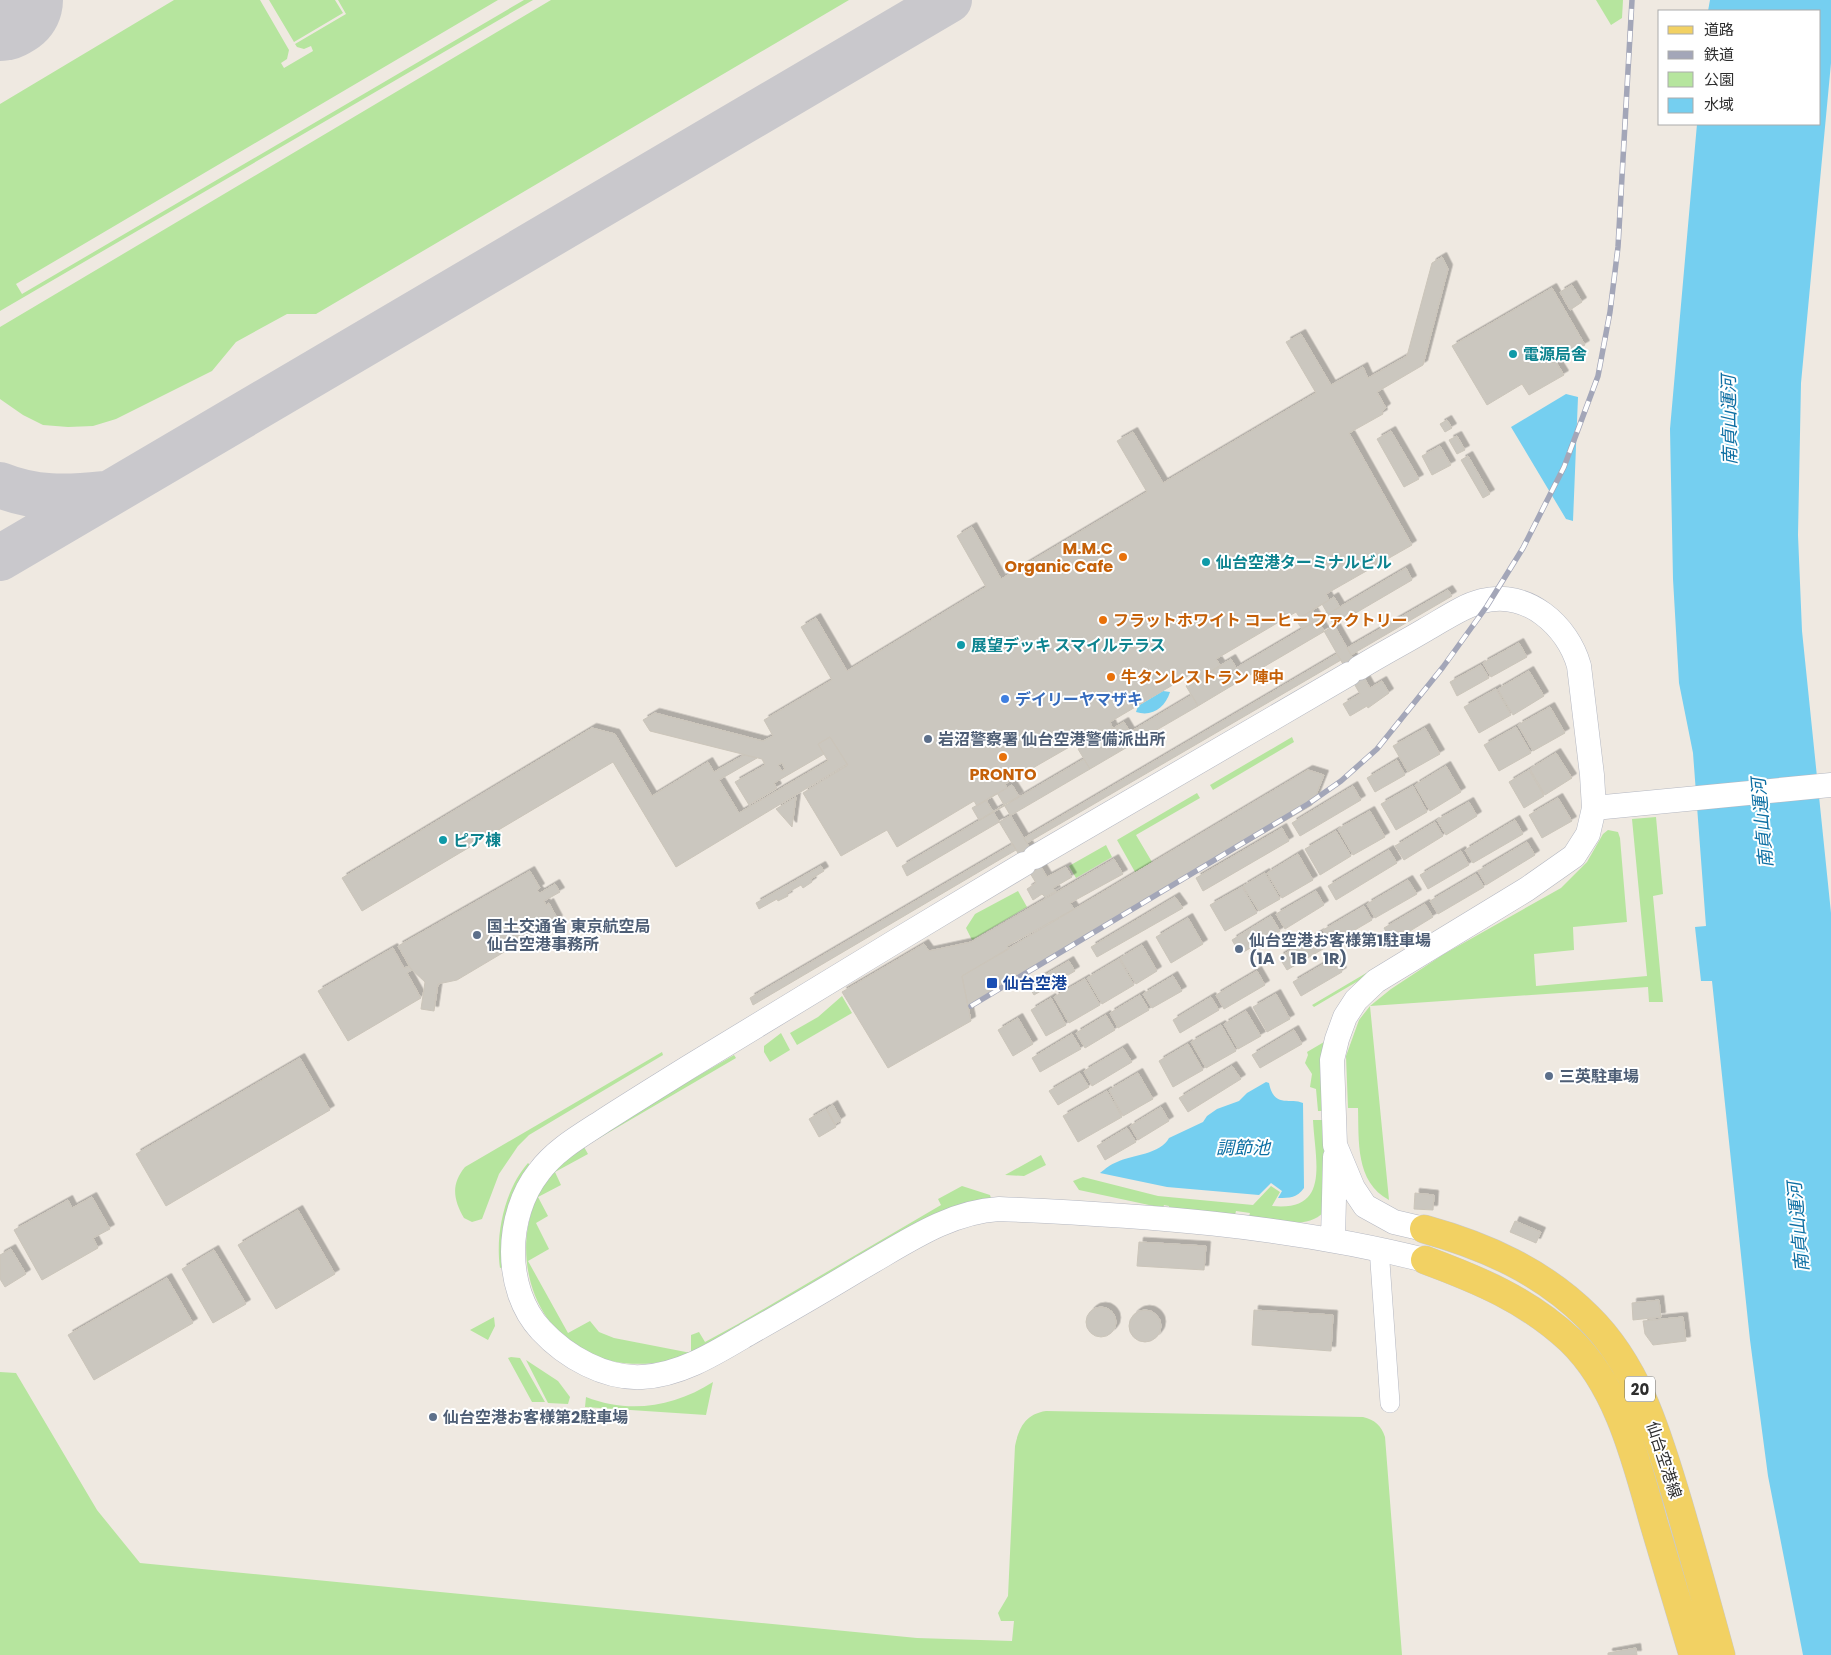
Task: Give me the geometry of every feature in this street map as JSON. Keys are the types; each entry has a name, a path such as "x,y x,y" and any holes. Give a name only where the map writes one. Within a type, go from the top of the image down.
{"main road":[{"name":"仙台空港線","path":"1424,1229 1482,1247 1530,1271 1588,1317 1622,1361 1639,1388 1663,1453 1721,1655"},
{"name":"仙台空港線","path":"1425,1260 1483,1282 1530,1309 1570,1341 1598,1377 1615,1407 1635,1457 1693,1655"}],"street":[{"path":"1332,1239 1336,1146 1332,1060 1345,1018 1356,1000 1376,981 1527,889 1574,856 1588,834 1594,808 1579,666 1568,639 1560,628 1541,611 1509,599 1482,600 1455,612 1030,861 647,1092 567,1144 539,1171 525,1194 517,1218 512,1247 520,1292 532,1319 541,1330 561,1348 585,1364 611,1374 638,1377 660,1375 680,1370 724,1349 933,1227 980,1210 999,1208 1126,1216 1332,1239 1379,1248 1425,1260"},
{"path":"1594,808 1831,784"},
{"path":"1336,1146 1353,1188 1365,1206 1394,1222 1424,1229"},
{"path":"1379,1248 1390,1403"},
{"path":"1511,1298 1530,1271"},
{"path":"1598,1377 1622,1361"}],"green space":[{"path":"174,0 260,0 289,50 287,59 281,63 284,68 313,51 311,46 304,49 297,47 295,44 346,14 338,0 498,0 16,284 22,294 524,0 533,0 0,311 0,104"},
{"path":"269,0 335,0 343,13 294,42"},
{"path":"551,0 849,0 316,314 287,314 236,342 212,371 116,419 93,426 43,425 23,415 0,399 0,327"},
{"path":"1596,0 1623,0 1622,18 1611,25"},
{"path":"1292,737 1294,742 1213,790 1210,785"},
{"path":"1197,793 1200,798 1136,835 1152,862 1135,872 1117,840"},
{"path":"1656,817 1663,894 1653,896 1663,1002 1649,1002 1648,987 1370,1006 1391,989 1444,954 1561,888 1587,862 1603,834 1608,830 1618,832 1620,838 1627,922 1573,927 1574,950 1534,954 1536,986 1647,976 1632,819"},
{"path":"1106,845 1112,857 1076,878 1069,866"},
{"path":"1018,891 1027,907 972,940 966,928 975,914"},
{"path":"1429,936 1431,938 1314,1007 1312,1005"},
{"path":"842,996 852,1013 797,1045 790,1033 818,1017"},
{"path":"1370,1006 1389,1200 1370,1183 1361,1159 1358,1108 1348,1108 1346,1056 1359,1020"},
{"path":"781,1033 790,1050 770,1062 764,1052 764,1046"},
{"path":"1324,1042 1324,1111 1318,1111 1316,1089 1310,1087 1312,1074 1305,1063 1308,1055 1307,1052"},
{"path":"662,1052 663,1055 529,1135 518,1146 499,1174 482,1219 472,1222 464,1218 455,1192 457,1179 465,1167"},
{"path":"734,1055 736,1058 584,1147 679,1087"},
{"path":"1313,1120 1324,1120 1326,1170 1324,1212 1308,1221 1289,1223 1249,1216 1250,1213 1236,1211 1235,1215 1169,1208 1169,1206 1164,1205 1163,1208 1079,1190 1073,1181 1083,1177 1158,1196 1253,1205 1271,1186 1280,1192 1272,1206 1291,1206 1304,1201 1311,1192 1315,1181 1316,1152"},
{"path":"584,1147 588,1154 555,1172 561,1185 538,1197 548,1216 536,1223 549,1249 528,1261 568,1333 590,1321 599,1332 614,1338 691,1353 691,1335 699,1332 705,1342 738,1324 941,1205 938,1199 962,1186 990,1195 991,1198 954,1208 932,1217 743,1329 698,1352 658,1363 637,1364 617,1362 588,1353 565,1338 548,1319 535,1296 528,1271 526,1245 530,1219 539,1194 553,1172 565,1160"},
{"path":"1041,1155 1046,1165 1024,1176 1005,1175"},
{"path":"528,1163 530,1165 503,1267 500,1268 499,1241 504,1212 513,1186"},
{"path":"494,1317 495,1326 488,1340 470,1330"},
{"path":"508,1358 520,1358 545,1402 532,1402"},
{"path":"526,1360 558,1381 570,1397 568,1404 548,1403"},
{"path":"0,1372 16,1373 97,1510 140,1563 917,1638 1012,1641 1014,1621 1001,1621 998,1613 1008,1596 1015,1446 1021,1427 1033,1415 1046,1411 1363,1417 1377,1424 1382,1429 1385,1437 1402,1655 0,1655"},
{"path":"713,1382 706,1415 585,1407 586,1397 618,1405 635,1406 667,1402 698,1391"}],"water":[{"name":"南貞山運河","path":"1710,0 1831,0 1831,63 1801,383 1798,535 1802,631 1831,913 1831,1655 1803,1655 1768,1476 1750,1340 1712,981 1701,981 1695,927 1706,926 1693,753 1679,683 1673,579 1670,429 1697,125 1821,125 1821,10 1708,10"},
{"path":"1566,394 1578,397 1573,521 1566,519 1511,427"},
{"path":"1163,691 1170,692 1161,707 1147,713 1136,712 1138,706"},
{"name":"調節池","path":"1266,1082 1269,1083 1271,1091 1279,1099 1303,1103 1304,1188 1296,1196 1278,1198 1282,1191 1271,1183 1259,1195 1167,1187 1100,1173 1115,1163 1160,1148 1169,1138 1203,1122 1207,1116 1217,1109 1239,1101 1247,1093"}],"building":[{"name":"仙台空港ターミナルビル","path":"1442,257 1448,269 1423,365 1377,392 1386,408 1382,411 1383,414 1349,433 1412,545 1326,594 1329,600 1300,618 1296,612 1216,659 1221,666 1197,680 1193,673 1110,722 1113,729 1089,744 1085,738 1005,784 1007,788 977,806 974,801 897,847 887,830 841,856 803,793 848,765 830,737 818,744 824,754 774,783 777,788 749,805 735,782 765,765 762,759 650,731 643,720 655,713 763,741 773,736 764,720 832,680 801,627 816,618 847,671 986,587 957,536 960,534 972,527 1001,579 1147,492 1117,441 1133,432 1163,483 1316,393 1286,342 1301,334 1331,385 1363,367 1368,378 1407,356 1432,263","holes":["782,763 785,769 782,771 778,765"]},
{"path":"1572,285 1582,302 1570,310 1560,292"},
{"name":"電源局舎","path":"1552,288 1585,345 1556,362 1564,375 1529,395 1522,384 1487,405 1452,346"},
{"path":"1447,420 1452,428 1445,432 1440,424"},
{"path":"1391,431 1419,479 1404,487 1377,439"},
{"path":"1457,436 1465,450 1457,454 1449,440"},
{"path":"1440,446 1451,465 1432,475 1422,456"},
{"path":"1468,456 1490,494 1483,498 1461,460"},
{"path":"1406,568 1412,580 1243,679 1236,668"},
{"path":"1448,590 1452,596 1351,655 1347,648"},
{"path":"1334,597 1340,607 1302,629 1296,620"},
{"path":"1322,604 1370,688 1382,681 1389,693 1368,708 1367,706 1350,716 1343,704 1360,694 1312,610"},
{"path":"1519,643 1527,657 1491,677 1483,663"},
{"path":"1337,654 1341,660 1027,843 1025,840 1024,838"},
{"path":"1231,659 1243,679 1198,706 1186,686"},
{"path":"1481,665 1489,678 1457,696 1450,682"},
{"path":"1529,671 1544,696 1513,715 1498,689"},
{"path":"1496,689 1511,715 1479,733 1464,707"},
{"path":"1192,695 1198,706 1136,742 1130,732"},
{"path":"1550,707 1565,733 1533,751 1518,725"},
{"path":"1124,722 1136,742 1090,769 1078,749"},
{"path":"1516,727 1531,753 1499,771 1484,745"},
{"name":"ピア棟","path":"592,728 615,734 652,796 708,762 714,772 744,755 757,758 719,780 739,813 828,761 818,744 830,737 847,764 676,867 613,762 362,911 342,878"},
{"path":"1425,728 1440,754 1408,772 1393,746"},
{"path":"1556,753 1572,778 1545,795 1530,769"},
{"path":"1084,759 1090,769 907,876 902,866"},
{"path":"1397,760 1405,775 1375,792 1367,778"},
{"path":"1446,766 1461,792 1430,811 1415,785"},
{"path":"1308,770 1324,775 1312,805 968,1007 962,976"},
{"path":"1529,770 1544,796 1524,808 1509,782"},
{"path":"1012,785 1019,796 979,820 972,808"},
{"path":"1353,786 1361,800 1300,836 1292,823"},
{"path":"1413,786 1427,812 1396,830 1381,804"},
{"path":"997,793 1047,877 1066,867 1072,877 1053,888 1056,891 1045,897 1042,894 1033,900 1027,889 1036,883 986,800"},
{"path":"796,797 792,827 776,809"},
{"path":"1558,798 1572,821 1542,838 1529,815"},
{"path":"1469,802 1477,816 1446,835 1437,820"},
{"path":"1370,811 1385,837 1353,855 1338,829"},
{"path":"1515,820 1523,834 1473,863 1465,850"},
{"path":"1435,822 1443,836 1404,860 1395,846"},
{"path":"1282,828 1289,841 1203,891 1196,878"},
{"path":"1336,831 1351,856 1320,875 1305,849"},
{"path":"1527,842 1535,855 1486,885 1478,871"},
{"path":"1013,844 1016,850 753,1005 750,998"},
{"path":"1389,850 1397,863 1336,900 1328,886"},
{"path":"1461,851 1469,865 1428,889 1420,875"},
{"path":"1298,854 1313,880 1282,898 1267,873"},
{"name":"仙台空港","path":"1114,859 1123,874 1070,903 1074,909 1007,946 1009,949 962,976 971,1021 888,1068 842,992 924,944 929,951 971,942"},
{"path":"821,866 824,871 811,879 812,882 803,888 801,885 787,893 788,896 778,901 777,899 759,909 756,903"},
{"path":"530,871 540,888 537,890 540,893 555,884 560,892 544,901 546,905 549,903 558,920 457,980 438,984 434,1011 421,1009 425,982 411,969 398,946"},
{"path":"1265,873 1280,899 1259,911 1243,886"},
{"path":"1476,874 1484,887 1438,914 1430,901"},
{"path":"1408,880 1417,894 1375,918 1367,904"},
{"path":"1242,887 1257,913 1225,931 1210,905"},
{"path":"1316,891 1324,905 1285,929 1276,914"},
{"path":"1175,897 1183,908 1097,957 1091,947"},
{"path":"1425,904 1433,917 1392,942 1384,928"},
{"path":"1364,906 1372,920 1331,944 1323,930"},
{"path":"1271,916 1280,931 1240,954 1232,940"},
{"path":"1188,918 1203,944 1171,963 1156,937"},
{"path":"1320,933 1328,946 1287,970 1279,957"},
{"path":"1142,945 1157,971 1136,984 1120,958"},
{"path":"393,948 404,968 409,966 412,970 407,973 421,998 348,1041 318,991"},
{"path":"1334,958 1342,972 1301,996 1293,982"},
{"path":"1119,959 1134,985 1102,1004 1087,978"},
{"path":"1069,961 1075,971 1034,995 1028,985"},
{"path":"1257,971 1265,985 1224,1009 1216,995"},
{"path":"1173,976 1182,991 1152,1008 1143,994"},
{"path":"1085,979 1100,1005 1069,1023 1054,997"},
{"path":"1276,994 1290,1019 1267,1032 1253,1007"},
{"path":"1140,995 1149,1010 1118,1028 1110,1013"},
{"path":"1211,997 1219,1010 1180,1033 1173,1020"},
{"path":"1051,998 1066,1025 1046,1036 1031,1010"},
{"path":"1246,1011 1261,1036 1238,1049 1224,1024"},
{"path":"1106,1015 1115,1030 1085,1048 1076,1033"},
{"path":"1018,1018 1033,1044 1013,1056 998,1030"},
{"path":"1221,1025 1236,1051 1206,1068 1191,1042"},
{"path":"1294,1030 1302,1044 1260,1068 1252,1055"},
{"path":"1072,1034 1081,1049 1040,1072 1032,1058"},
{"path":"1188,1044 1203,1070 1173,1087 1159,1061"},
{"path":"1123,1048 1132,1062 1092,1086 1084,1071"},
{"path":"300,1058 330,1110 166,1206 136,1154"},
{"path":"1232,1066 1241,1079 1188,1112 1179,1098"},
{"path":"1080,1073 1089,1087 1058,1105 1049,1091"},
{"path":"1138,1073 1153,1099 1123,1116 1109,1090"},
{"path":"1107,1091 1122,1117 1078,1142 1063,1116"},
{"path":"833,1105 841,1120 835,1124 827,1109"},
{"path":"1161,1107 1169,1121 1138,1140 1130,1126"},
{"path":"826,1109 836,1127 819,1137 809,1119"},
{"path":"1127,1128 1136,1142 1105,1160 1097,1146"},
{"path":"1415,1193 1434,1195 1433,1210 1414,1209"},
{"path":"92,1197 110,1229 93,1238 98,1248 42,1280 14,1230 68,1200 72,1208"},
{"path":"298,1210 335,1274 276,1309 238,1245"},
{"path":"1515,1221 1541,1232 1536,1243 1510,1232"},
{"path":"1139,1242 1206,1246 1204,1270 1137,1266"},
{"path":"11,1249 26,1274 5,1287 0,1279 0,1255"},
{"path":"214,1250 246,1304 213,1323 182,1269"},
{"path":"167,1278 193,1323 94,1380 68,1335"},
{"path":"1659,1300 1661,1317 1633,1320 1632,1303"},
{"path":"1101,1307 1112,1311 1116,1322 1112,1333 1101,1337 1090,1333 1086,1322 1090,1311"},
{"path":"1145,1310 1151,1311 1156,1315 1160,1320 1160,1332 1156,1337 1151,1341 1145,1342 1139,1341 1134,1337 1130,1332 1129,1326 1130,1320 1134,1315 1139,1311"},
{"path":"1254,1310 1333,1315 1331,1351 1252,1345"},
{"path":"1683,1317 1686,1341 1653,1345 1645,1334 1643,1321"},
{"path":"1636,1648 1637,1655 1608,1655 1608,1653"}],"taxiway":[{"path":"0,558 949,0"},
{"path":"0,485 13,490 38,495 76,496 103,494"}],"runway":[{"path":"0,3 5,0"}],"railway":[{"path":"971,1006 1308,804 1341,781 1377,749 1443,667 1487,606 1523,548 1564,467 1598,376 1610,312 1618,247 1632,0"}],"place":[{"name":"電源局舎","path":"1513,354"},
{"name":"M.M.C Organic Cafe","path":"1123,557"},
{"name":"仙台空港ターミナルビル","path":"1206,562"},
{"name":"フラットホワイト コーヒー ファクトリー","path":"1103,620"},
{"name":"展望デッキ スマイルテラス","path":"961,645"},
{"name":"牛タンレストラン 陣中","path":"1111,677"},
{"name":"デイリーヤマザキ","path":"1005,699"},
{"name":"岩沼警察署 仙台空港警備派出所","path":"928,739"},
{"name":"PRONTO","path":"1003,757"},
{"name":"ピア棟","path":"443,840"},
{"name":"国土交通省 東京航空局 仙台空港事務所","path":"477,935"},
{"name":"仙台空港お客様第1駐車場 (1A・1B・1R)","path":"1239,949"},
{"name":"仙台空港","path":"992,983"},
{"name":"三英駐車場","path":"1549,1076"},
{"name":"仙台空港お客様第2駐車場","path":"433,1417"}]}
